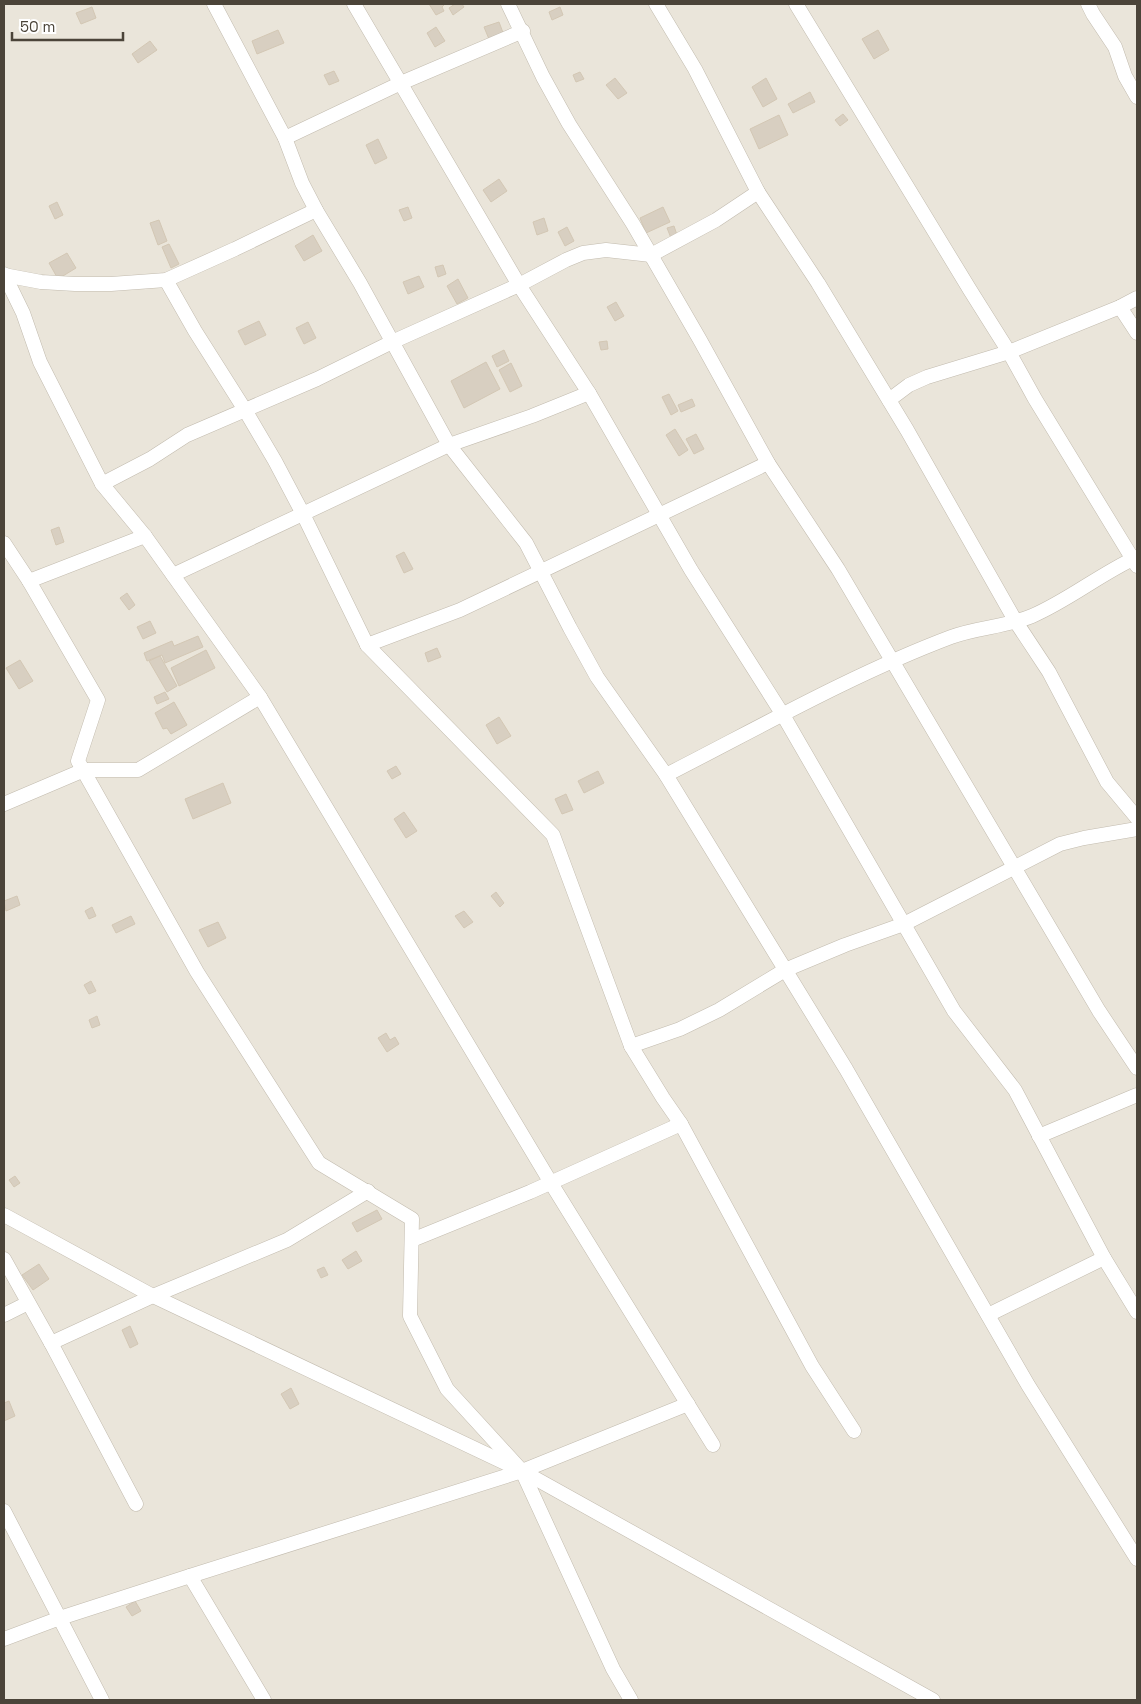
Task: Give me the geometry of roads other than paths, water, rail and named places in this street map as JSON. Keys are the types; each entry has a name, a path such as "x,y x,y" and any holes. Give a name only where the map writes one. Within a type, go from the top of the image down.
{"street":[{"path":"214,4 285,138 302,183 316,210 360,283 449,445 526,544 598,677 666,775 846,1069 1028,1385 1137,1559"},
{"path":"354,4 519,285 589,393 696,579 783,715 960,1019 1015,1090 1104,1258 1137,1312"},
{"path":"508,4 543,77 569,124 633,224 768,463 838,570 1099,1011 1137,1068"},
{"path":"656,4 695,69 758,192 818,283 917,446 1016,622 1049,672 1107,782 1137,818"},
{"path":"666,775 843,684 953,636 990,626 1016,622 1034,615 1107,572 1136,561 1035,399 1009,352 796,4"},
{"path":"1088,4 1115,47 1125,76 1137,97"},
{"path":"285,138 401,83 522,31"},
{"path":"102,484 150,459 186,435 317,379 392,342 519,285 566,260 584,253 606,250 651,255 716,220 758,192"},
{"path":"4,275 41,282 75,284 166,280 316,210"},
{"path":"4,275 23,313 40,362 102,484 145,536 260,697 551,1183 713,1445"},
{"path":"166,280 195,331 246,410 303,514 367,645 553,835 630,1046 662,1098 682,1124 812,1366 854,1431"},
{"path":"889,400 909,385 927,377 1009,352 1120,307 1137,298"},
{"path":"1120,307 1137,333"},
{"path":"173,575 449,445 532,416 589,393"},
{"path":"367,645 460,610 768,463"},
{"path":"29,581 145,536"},
{"path":"5,549 29,581 98,700 78,761 198,972 320,1163 412,1219 410,1316 447,1389 522,1471 612,1669 631,1700"},
{"path":"4,804 84,770 138,770 260,697"},
{"path":"630,1046 680,1029 719,1010 785,970 845,945 904,924 1060,844 1137,829"},
{"path":"1039,1136 1137,1095"},
{"path":"412,1240 551,1183 682,1124"},
{"path":"51,1343 154,1296 287,1240 368,1191"},
{"path":"4,1215 154,1296 522,1471 933,1700"},
{"path":"988,1315 1104,1258"},
{"path":"4,1259 51,1343 136,1504"},
{"path":"4,1315 28,1303"},
{"path":"4,1639 60,1618 522,1471 688,1404"},
{"path":"4,1511 102,1700"},
{"path":"190,1576 264,1700"}]}
